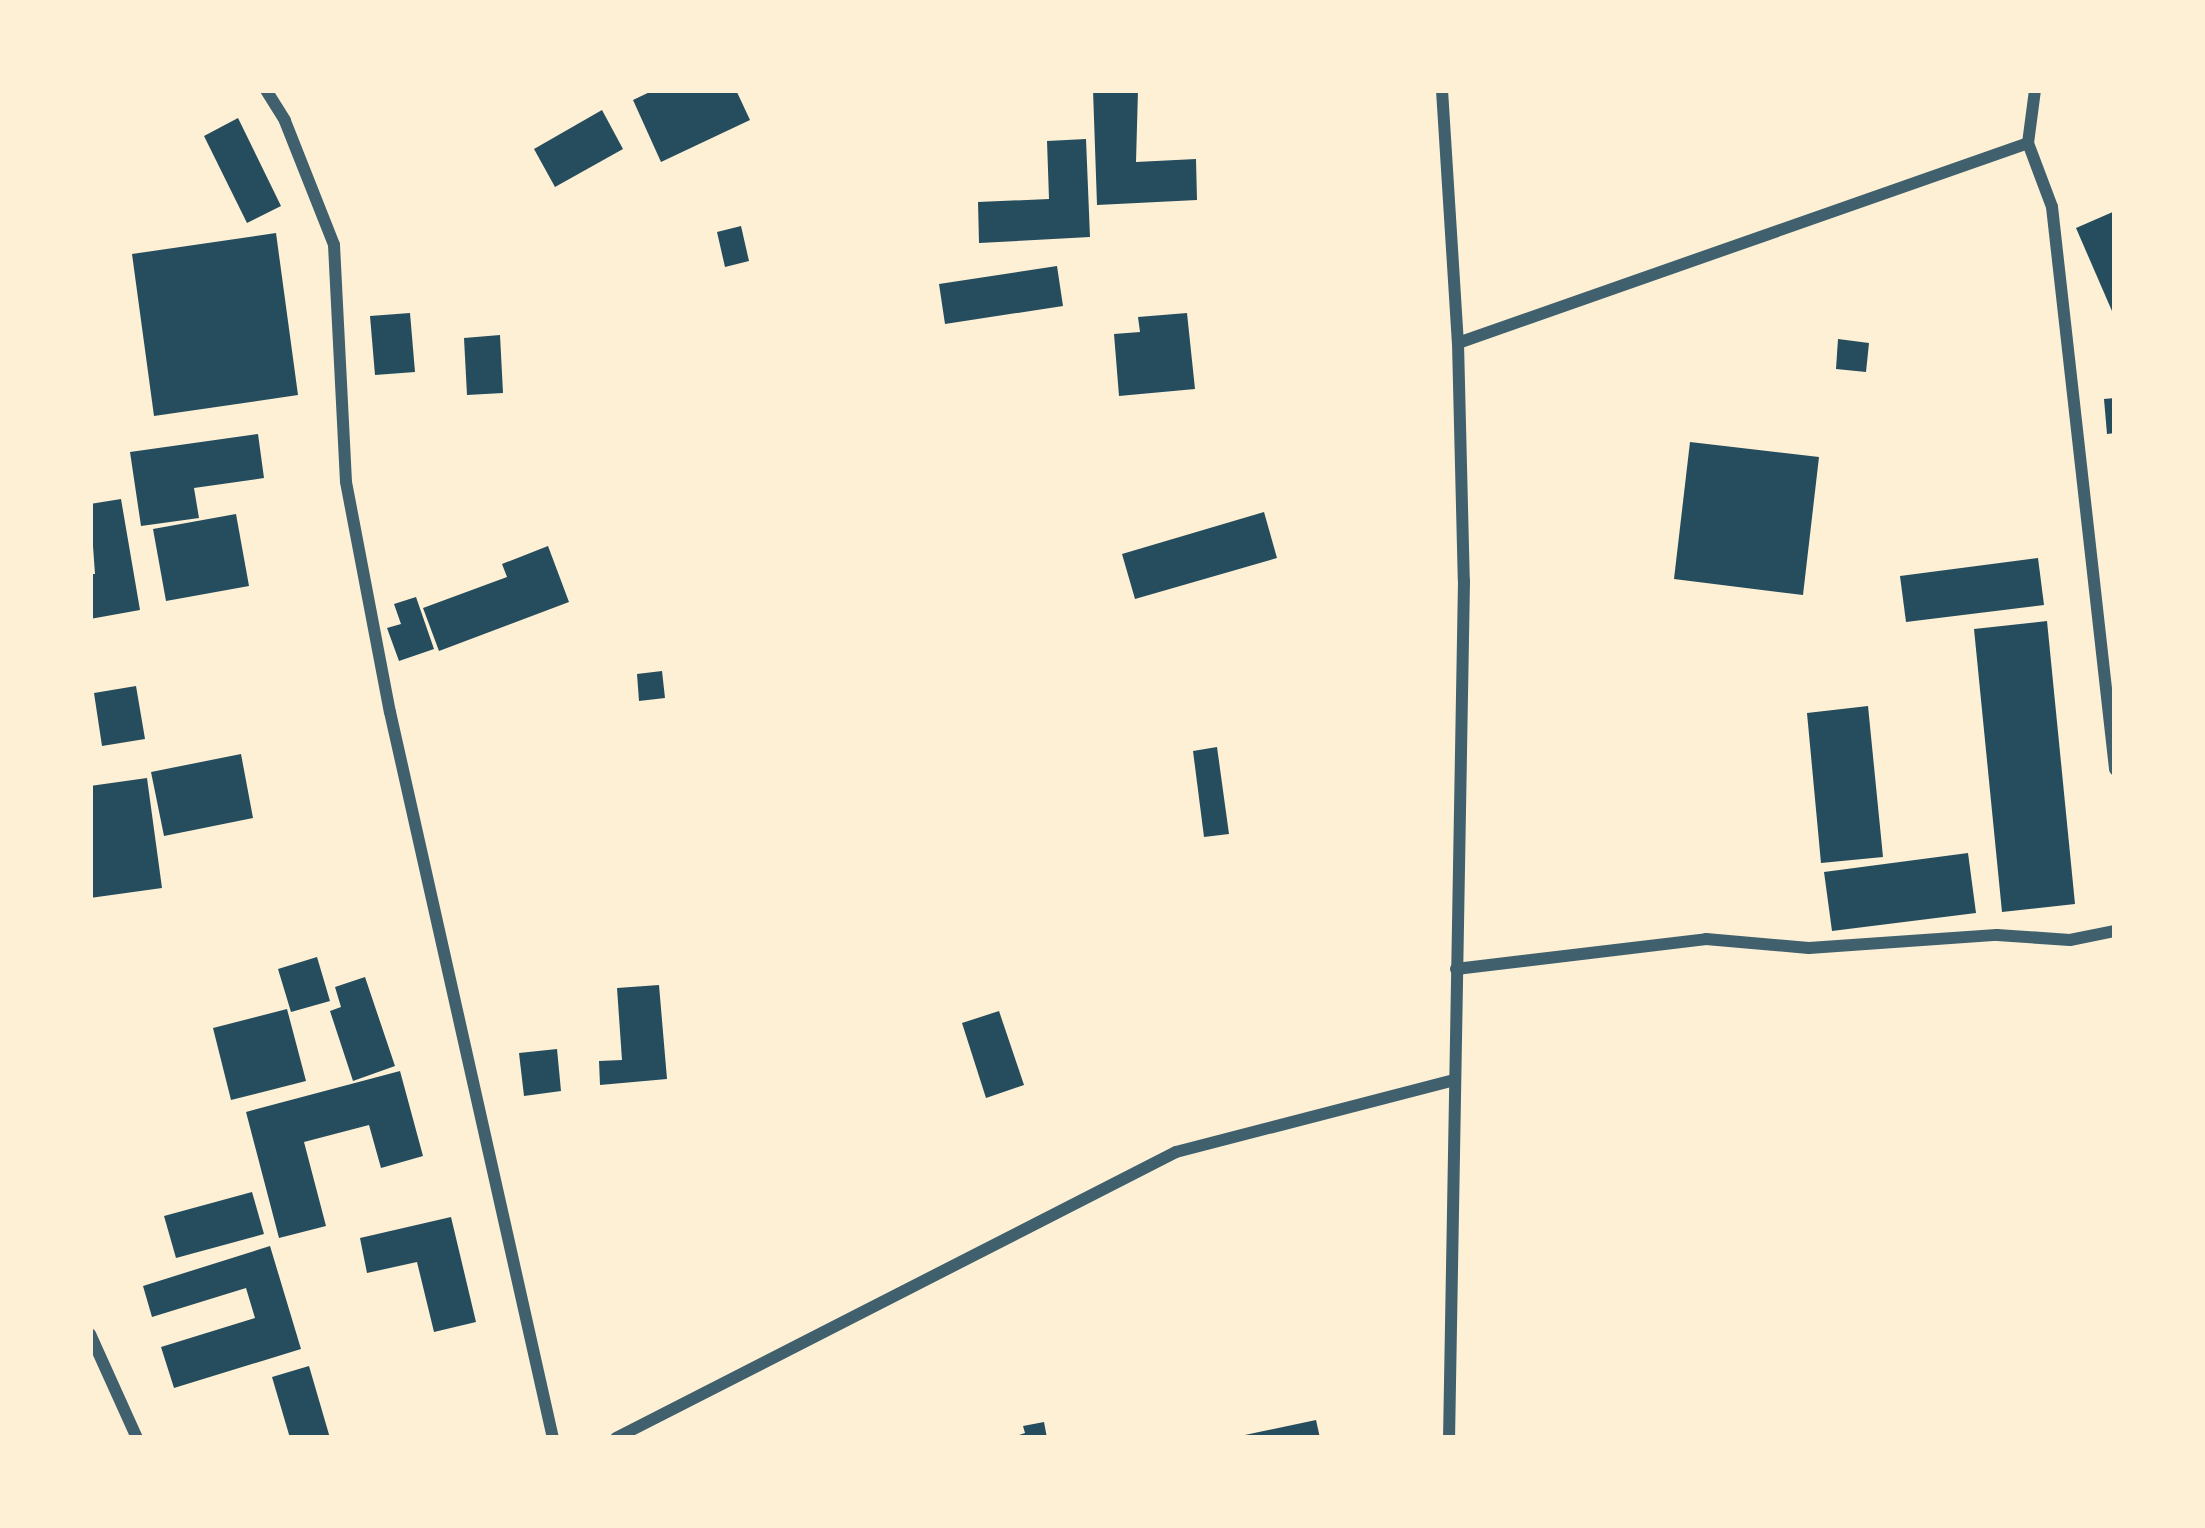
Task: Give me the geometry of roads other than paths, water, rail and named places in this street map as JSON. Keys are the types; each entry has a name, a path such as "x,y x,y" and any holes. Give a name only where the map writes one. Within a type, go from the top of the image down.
{"street":[{"path":"266,90 285,121 334,245 350,505 390,712 554,1438"},
{"path":"1442,90 1458,343 1464,581 1448,1438"},
{"path":"2040,92 2028,143 2052,207 2115,770"},
{"path":"1458,343 2028,143"},
{"path":"1456,969 1706,939 1809,948 1997,935 2070,940 2115,931"},
{"path":"616,1438 1176,1152 1454,1080"},
{"path":"90,1334 137,1438"}]}
